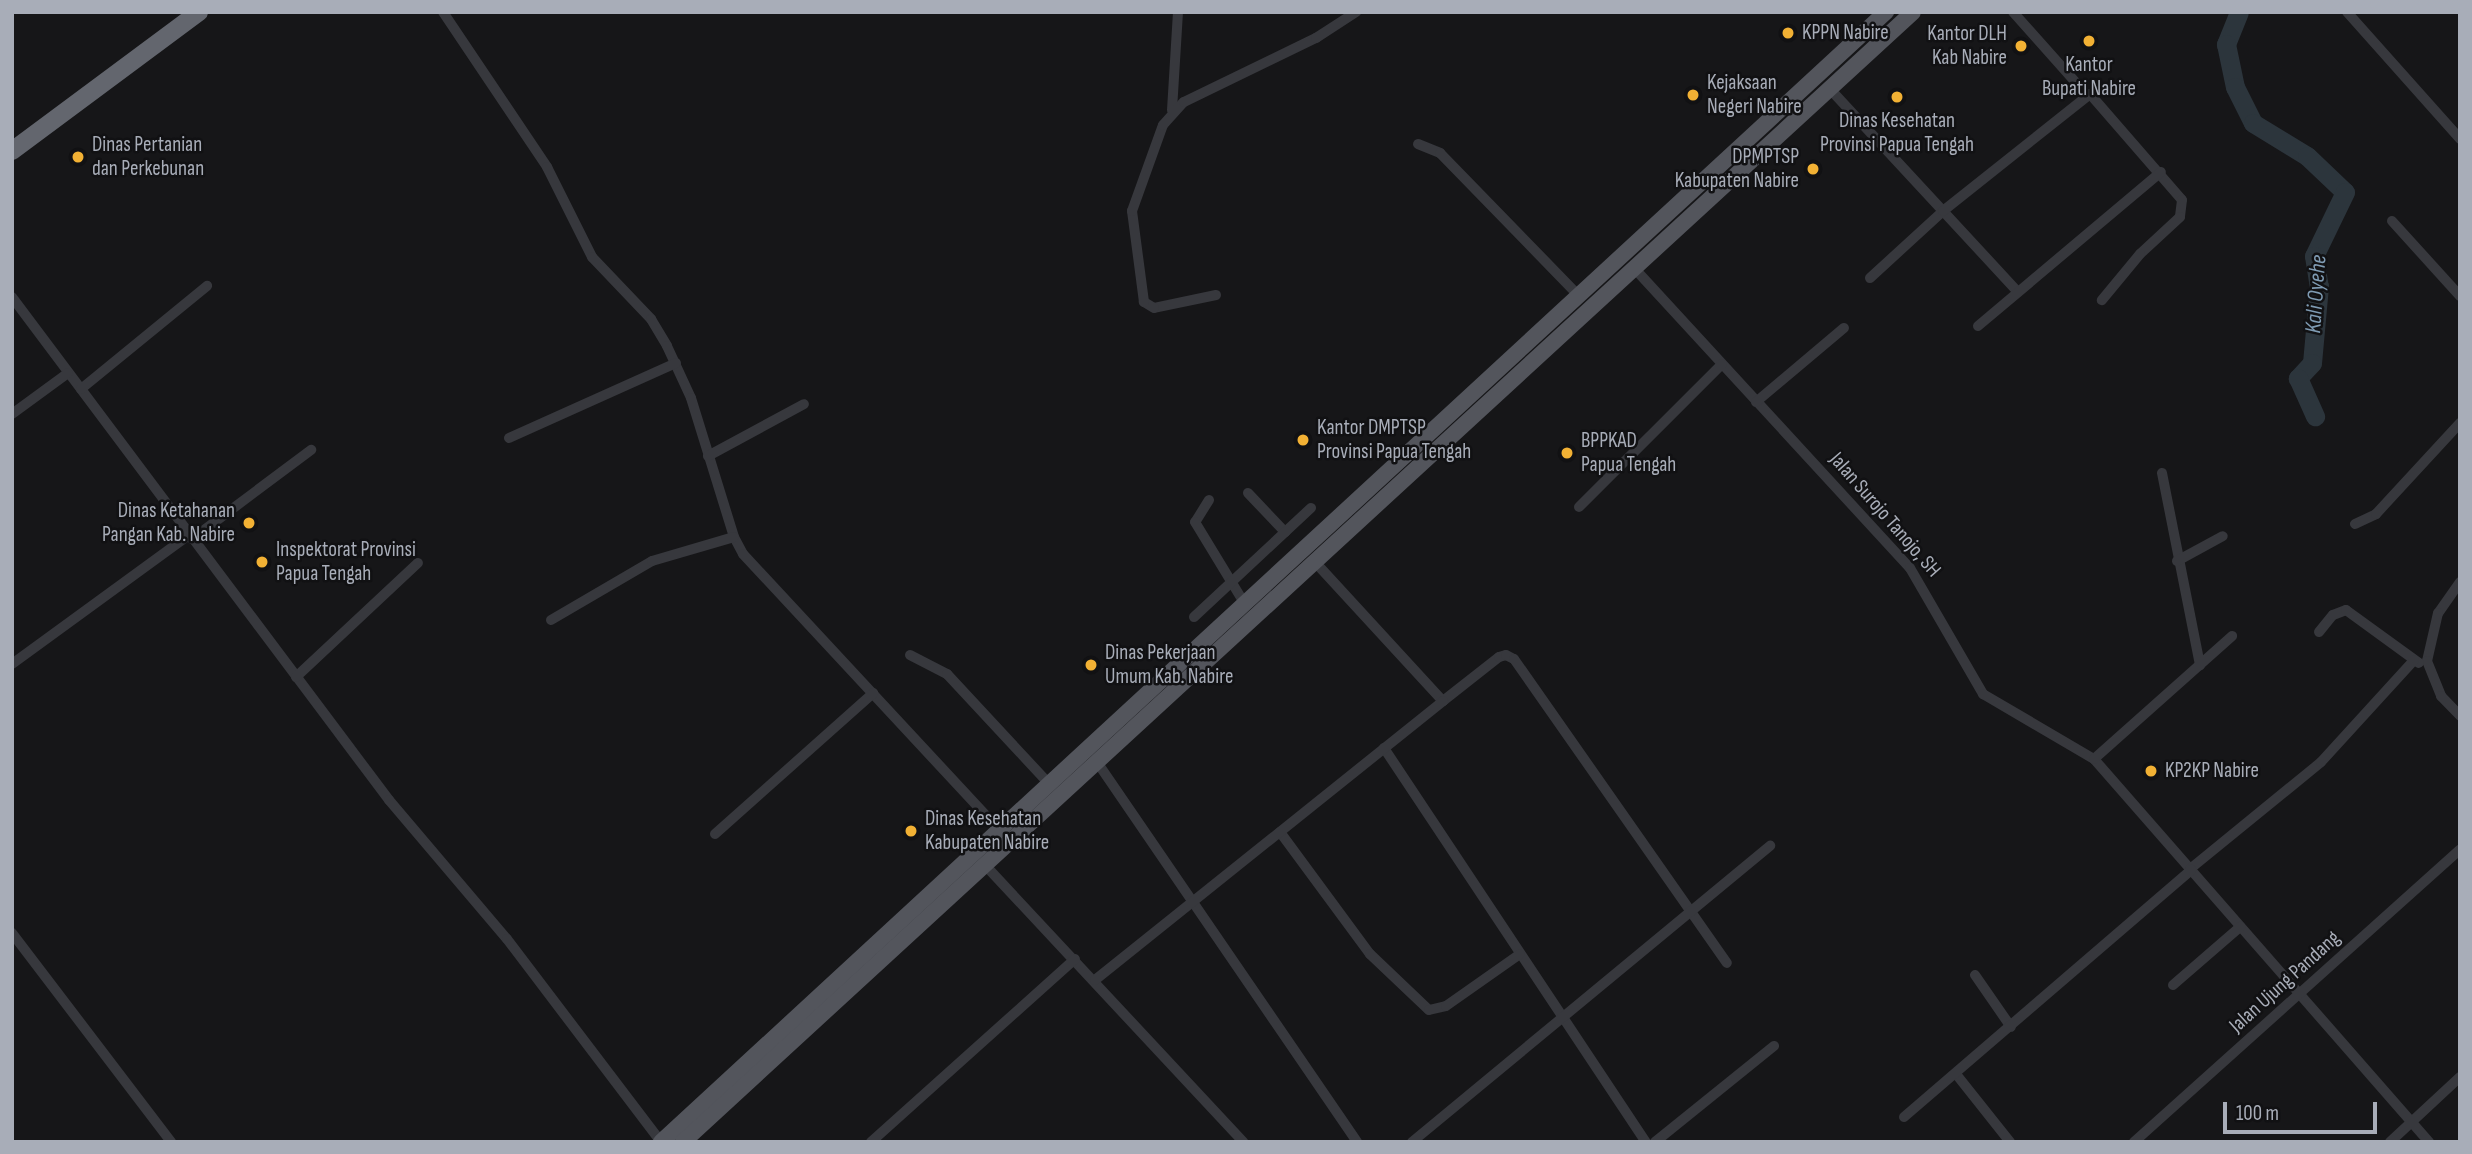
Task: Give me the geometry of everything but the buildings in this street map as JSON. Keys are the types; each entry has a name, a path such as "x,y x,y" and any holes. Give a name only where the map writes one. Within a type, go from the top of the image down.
{"highway":[{"path":"12,151 199,12"}],"main road":[{"path":"661,1142 1050,785 1251,610 1315,562 1913,12"},
{"path":"683,1142 1097,762 1536,336 1883,13"},
{"path":"1750,138 1762,152"},
{"path":"1536,336 1548,348"}],"street":[{"path":"443,12 547,167 592,257 651,319 676,363 734,537 750,562 1000,831"},
{"path":"1178,12 1172,110 1133,203 1144,302 1154,308 1216,295"},
{"path":"1172,110 1316,38 1356,12"},
{"path":"2013,12 2086,94 2096,98 2182,200 2180,217 2140,254 2102,300"},
{"path":"2347,12 2460,139"},
{"path":"1830,89 2017,291"},
{"path":"1870,278 1943,211 2086,94"},
{"path":"1418,144 1440,153 1579,296"},
{"path":"1978,326 2161,172"},
{"path":"2392,221 2460,296"},
{"name":"Jalan Surojo Tanojo, SH","path":"1635,269 1918,578 1983,694 2060,736 2094,759 2429,1142"},
{"path":"81,389 207,286"},
{"path":"12,297 389,800 507,939 661,1142"},
{"path":"1756,402 1844,328"},
{"path":"509,438 676,363"},
{"path":"1578,507 1722,364"},
{"path":"12,414 68,373"},
{"path":"708,456 804,404"},
{"path":"2355,524 2376,514 2460,423"},
{"path":"12,664 311,450"},
{"path":"2162,473 2177,561 2200,665"},
{"path":"1248,493 1285,532"},
{"path":"1209,500 1195,522 1251,610"},
{"path":"1194,617 1311,508"},
{"path":"2177,561 2223,536"},
{"path":"551,620 652,561 734,537"},
{"path":"1315,562 1443,701"},
{"path":"296,677 418,563"},
{"path":"2460,582 2438,613 2429,638 2429,668 2441,696 2460,716"},
{"path":"2319,632 2333,615 2346,610 2429,668"},
{"path":"2094,759 2232,636"},
{"path":"910,655 947,674 1050,785"},
{"path":"1095,980 1195,905 1280,832 1499,657 1511,657 1727,963"},
{"path":"1904,1116 2011,1027 2190,870 2321,762 2414,660"},
{"path":"715,834 873,693"},
{"path":"1384,748 1646,1142"},
{"path":"1097,762 1357,1142"},
{"path":"1280,832 1370,954 1429,1010 1446,1006 1520,954"},
{"path":"1412,1142 1690,909 1770,846"},
{"name":"Jalan Ujung Pandang","path":"2134,1142 2460,849"},
{"path":"985,865 1095,980 1236,1139"},
{"path":"2173,985 2240,927"},
{"path":"12,933 170,1142"},
{"path":"871,1142 1075,959"},
{"path":"1975,975 2011,1027"},
{"path":"1655,1142 1774,1046"},
{"path":"1956,1074 2010,1142"},
{"path":"2390,1142 2460,1077"}],"waterway":[{"name":"Kali Oyehe","path":"2239,12 2226,44 2235,87 2253,123 2307,156 2345,192 2314,256 2319,286 2312,363 2298,378 2315,416"}],"place":[{"name":"KPPN Nabire","path":"1788,33"},
{"name":"Kantor Bupati Nabire","path":"2089,41"},
{"name":"Kantor DLH Kab Nabire","path":"2021,46"},
{"name":"Kejaksaan Negeri Nabire","path":"1693,95"},
{"name":"Dinas Kesehatan Provinsi Papua Tengah","path":"1897,97"},
{"name":"Dinas Pertanian dan Perkebunan","path":"78,157"},
{"name":"DPMPTSP Kabupaten Nabire","path":"1813,169"},
{"name":"Kantor DMPTSP Provinsi Papua Tengah","path":"1303,440"},
{"name":"BPPKAD Papua Tengah","path":"1567,453"},
{"name":"Dinas Ketahanan Pangan Kab. Nabire","path":"249,523"},
{"name":"Inspektorat Provinsi Papua Tengah","path":"262,562"},
{"name":"Dinas Pekerjaan Umum Kab. Nabire","path":"1091,665"},
{"name":"KP2KP Nabire","path":"2151,771"},
{"name":"Dinas Kesehatan Kabupaten Nabire","path":"911,831"}]}
